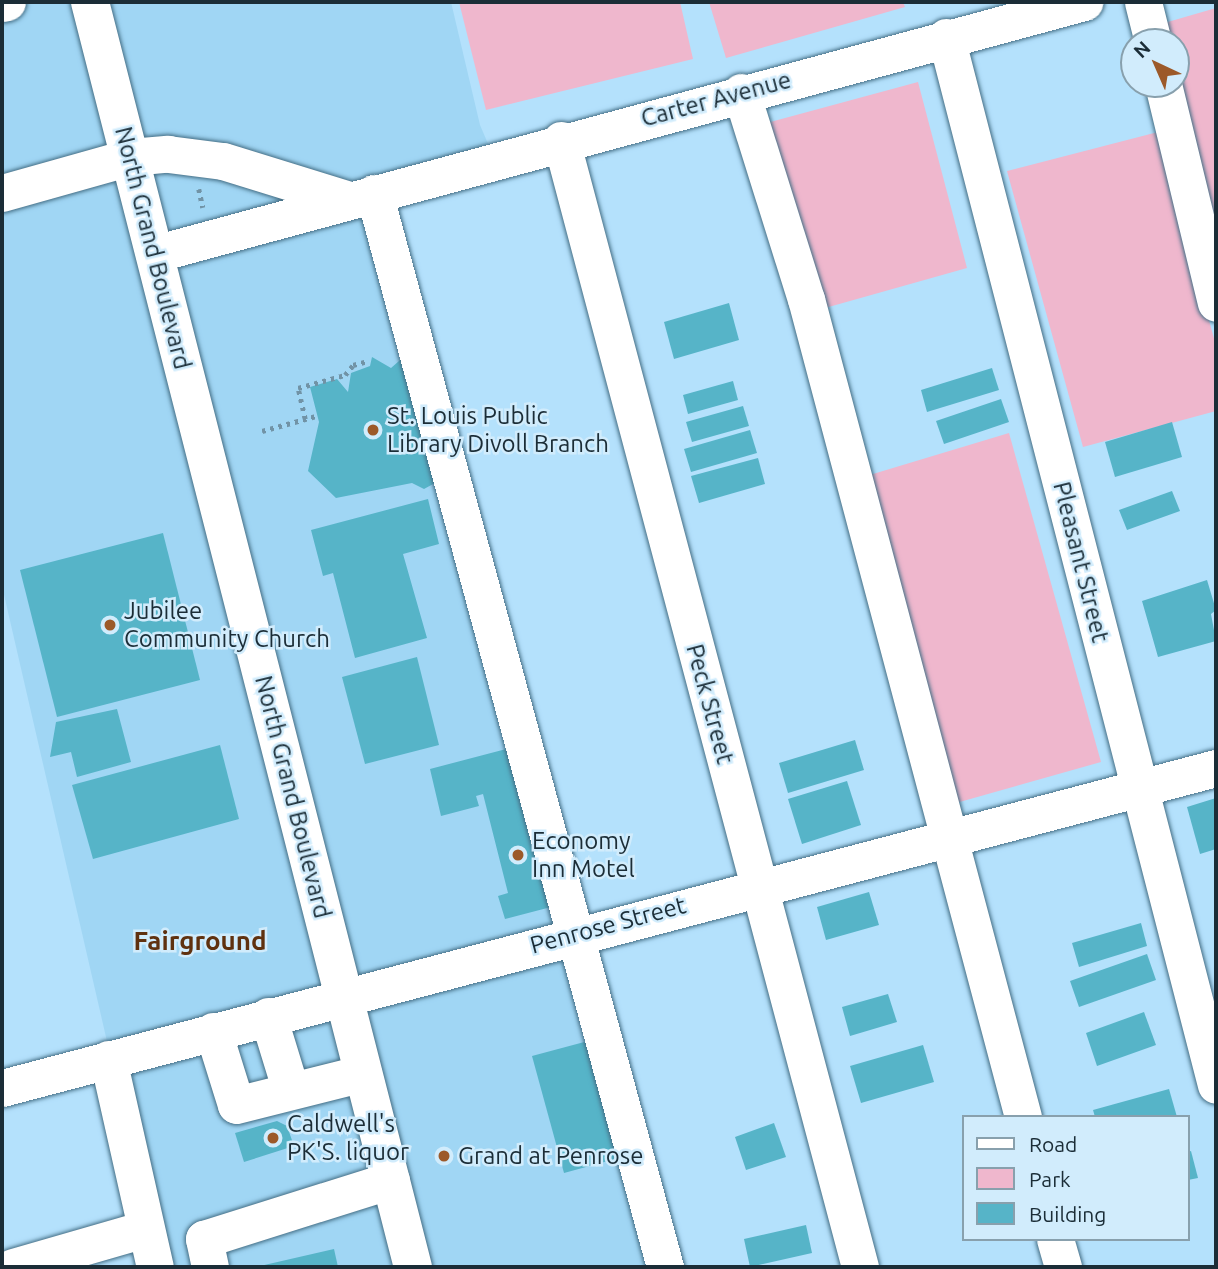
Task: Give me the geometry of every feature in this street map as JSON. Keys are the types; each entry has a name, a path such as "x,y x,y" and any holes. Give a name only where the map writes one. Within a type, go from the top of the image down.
{"main road":[{"name":"North Grand Boulevard","path":"90,2 413,1267"}],"street":[{"path":"2,3 7,2"},
{"name":"Carter Avenue","path":"154,254 561,140 1084,2"},
{"path":"1143,2 1150,28"},
{"name":"Pleasant Street","path":"946,37 1216,1086"},
{"path":"741,92 806,299 1022,1115"},
{"path":"1166,98 1216,303"},
{"name":"Peck Street","path":"561,140 860,1267"},
{"path":"2,193 130,158 168,154 223,161 362,196 665,1267"},
{"name":"Penrose Street","path":"2,1088 947,834 1216,768"},
{"path":"268,1016 291,1091"},
{"path":"213,1031 236,1105 363,1073"},
{"path":"108,1059 155,1267"},
{"path":"210,1267 204,1239 390,1180"},
{"path":"13,1267 145,1229"},
{"path":"1056,1241 1063,1267"}],"path":[{"path":"197,181 205,218"},
{"path":"305,419 298,388 345,375 353,365 368,361"},
{"path":"262,430 316,416"}],"shaded area":[{"path":"2,2 451,2 480,125 495,160 375,193 661,1267 159,1267 2,586"}],"green space":[{"path":"459,2 680,2 693,59 486,110"},
{"path":"709,2 903,2 905,7 726,58"},
{"path":"1216,8 1216,254 1179,98 1190,98 1190,28 1154,26"},
{"path":"918,82 967,268 818,310 763,124"},
{"path":"1158,132 1216,346 1216,411 1083,447 1007,171"},
{"path":"1009,433 1101,762 949,805 863,477"}],"building":[{"path":"729,303 739,340 674,359 664,322"},
{"name":"St. Louis Public Library Divoll Branch","path":"407,354 435,483 424,489 412,483 336,498 308,471 319,422 310,387 337,379 348,392 351,373 370,366 372,357 391,368"},
{"path":"992,368 999,390 927,412 921,390"},
{"path":"733,381 738,400 688,414 683,395"},
{"path":"1001,399 1009,422 944,444 936,421"},
{"path":"743,406 749,426 692,442 686,422"},
{"path":"1172,422 1182,457 1115,477 1105,442"},
{"path":"750,430 757,453 691,472 684,449"},
{"path":"758,458 765,484 699,503 691,476"},
{"path":"1172,491 1180,511 1127,530 1119,510"},
{"path":"428,499 439,544 403,554 427,638 355,658 333,573 323,576 311,530"},
{"name":"Jubilee Community Church","path":"163,533 200,680 57,717 20,570"},
{"path":"1207,580 1216,610 1211,614 1216,641 1158,657 1142,601"},
{"path":"417,657 439,745 365,764 342,677"},
{"path":"117,709 131,762 77,777 71,752 50,757 56,722"},
{"path":"855,740 864,770 788,793 779,763"},
{"path":"220,745 239,819 93,859 72,785"},
{"name":"Economy Inn Motel","path":"510,748 551,907 505,919 498,896 508,893 483,794 476,796 479,806 441,816 430,769"},
{"path":"847,781 861,825 802,844 788,799"},
{"path":"1216,798 1216,849 1200,854 1187,807"},
{"path":"869,892 879,925 826,940 817,907"},
{"path":"1141,923 1147,946 1079,967 1072,943"},
{"path":"1147,954 1156,980 1079,1007 1070,981"},
{"path":"888,994 897,1022 850,1036 842,1007"},
{"path":"1144,1012 1156,1045 1097,1066 1086,1033"},
{"path":"588,1041 619,1158 564,1173 532,1056"},
{"path":"923,1045 934,1082 861,1103 850,1066"},
{"path":"1169,1089 1176,1115 1094,1115 1093,1110"},
{"path":"277,1121 287,1126 294,1146 244,1162 235,1133"},
{"path":"774,1123 786,1157 746,1170 735,1137"},
{"path":"1190,1151 1198,1178 1190,1180"},
{"path":"806,1225 812,1253 750,1267 744,1239"},
{"path":"334,1249 338,1267 260,1267 260,1266"}],"place":[{"name":"St. Louis Public Library Divoll Branch","path":"373,430"},
{"name":"Jubilee Community Church","path":"110,625"},
{"name":"Economy Inn Motel","path":"518,855"},
{"name":"Caldwell's PK'S. liquor","path":"273,1138"},
{"name":"Grand at Penrose","path":"444,1156"}],"district":[{"name":"Fairground","path":"200,941"}]}
